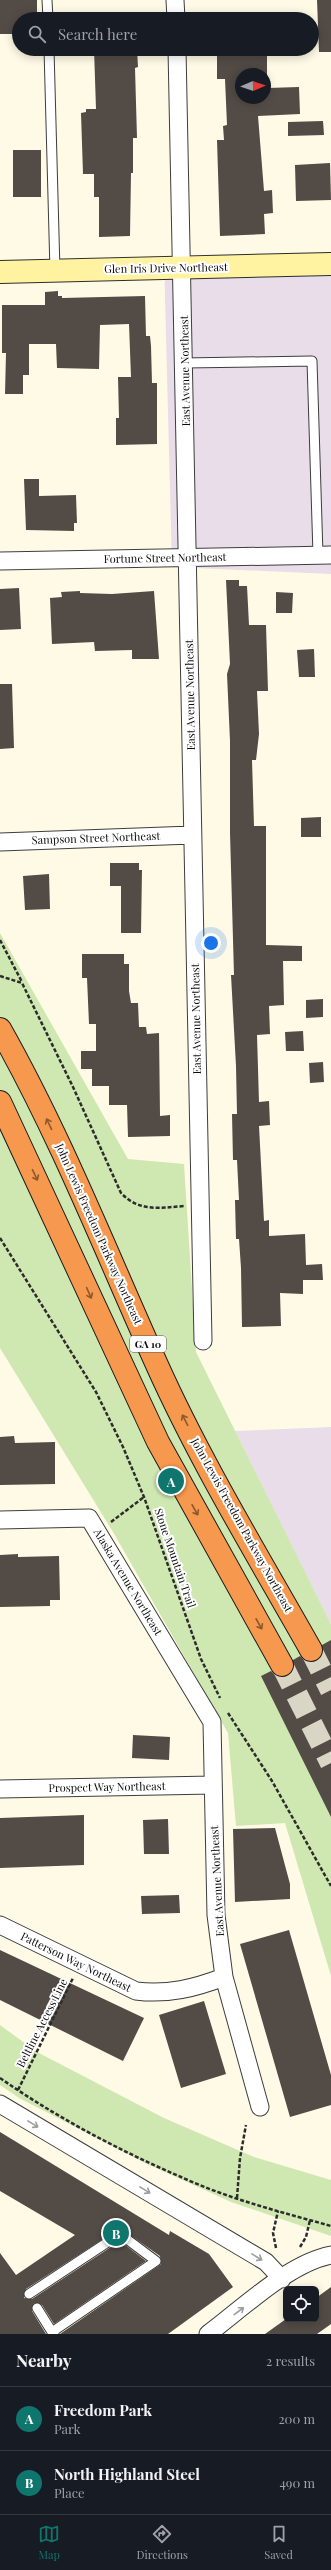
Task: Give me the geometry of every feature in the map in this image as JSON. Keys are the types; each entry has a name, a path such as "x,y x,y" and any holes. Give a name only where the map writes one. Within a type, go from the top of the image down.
{"highway":[{"name":"John Lewis Freedom Parkway Northeast","path":"0,1029 33,1091 81,1191 157,1366 199,1448 311,1650"},
{"name":"GA 10","path":"0,1102 158,1442 282,1665"}],"street":[{"path":"175,0 176,12"},
{"name":"East Avenue Northeast","path":"177,56 188,557 199,1206 203,1341"},
{"name":"Glen Iris Drive Northeast","path":"0,272 331,264"},
{"name":"Fortune Street Northeast","path":"0,561 324,555"},
{"name":"Sampson Street Northeast","path":"0,840 192,835"},
{"name":"Alaska Avenue Northeast","path":"0,1520 89,1518 212,1722"},
{"name":"East Avenue Northeast","path":"212,1722 216,1915 224,1978 260,2107"},
{"name":"Prospect Way Northeast","path":"0,1789 213,1785"},
{"name":"Patterson Way Northeast","path":"0,1925 136,1991 156,1993 186,1990 224,1978"},
{"path":"0,2104 266,2262 282,2279"},
{"path":"208,2334 282,2279 315,2258 331,2255"}],"lane":[{"path":"47,0 48,12"},
{"path":"48,56 55,271"},
{"path":"184,363 312,361 324,555"},
{"path":"29,2294 120,2234 156,2261 54,2333 37,2308"}],"path":[{"path":"0,940 70,1080 121,1193 131,1202 146,1208 199,1206"},
{"path":"0,976 22,983"},
{"name":"Stone Mountain Trail","path":"0,1238 96,1392 144,1497 201,1659 223,1703"},
{"path":"98,1532 144,1497"},
{"path":"226,1710 276,1787 331,1886"},
{"name":"Beltline Access Line","path":"18,2090 80,1963"},
{"path":"0,2078 101,2139 181,2178 237,2198 331,2226"},
{"path":"237,2198 240,2158 246,2125"},
{"path":"278,2210 273,2233 276,2250 281,2253"},
{"path":"296,2250 306,2237 310,2220"}],"shaded area":[{"path":"331,256 331,574 172,567 164,258"},
{"path":"331,1427 331,1624 235,1431"}],"green space":[{"path":"0,933 128,1159 184,1164 196,1352 331,1624 331,1976 285,1823 236,1826 228,1733 113,1532 0,1348"},
{"path":"0,2025 37,2052 164,2118 254,2157 331,2180 331,2236 231,2202 145,2163 19,2098 0,2085"}],"building":[{"path":"0,0 37,0 37,12 12,12 12,34 0,34"},
{"path":"317,0 331,0 331,52 319,52 319,12 317,12"},
{"path":"94,56 137,56 138,67 135,68 137,138 133,138 130,236 99,237 99,197 94,197 94,174 83,174 81,113 86,112 86,109 96,109"},
{"path":"217,56 267,56 267,68 235,68 235,104 271,104 271,88 299,87 300,114 258,116 264,191 272,190 273,213 264,214 265,234 220,236 217,140 224,140 223,126 227,125 225,79 217,79"},
{"path":"323,121 324,135 288,136 288,122"},
{"path":"13,150 41,150 41,197 13,197"},
{"path":"330,163 331,200 296,201 295,165"},
{"path":"58,291 58,296 62,296 62,298 145,296 146,336 150,336 152,383 157,383 157,444 116,445 116,418 119,418 118,377 131,377 129,324 100,325 99,369 57,368 56,344 29,344 29,375 23,375 23,394 5,394 6,353 2,353 2,305 45,305 45,292"},
{"path":"24,479 39,479 39,496 76,495 77,523 74,523 74,531 26,530"},
{"path":"226,580 239,580 239,586 247,586 249,625 266,625 268,691 257,691 259,734 256,760 252,760 254,826 266,826 266,945 302,946 302,961 283,961 284,1005 269,1006 270,1034 257,1035 259,1102 269,1101 270,1125 259,1126 264,1221 269,1220 269,1236 305,1234 306,1265 322,1264 323,1280 303,1280 303,1294 280,1293 281,1326 242,1327 241,1268 239,1239 236,1239 235,1200 239,1200 237,1160 233,1160 232,1114 237,1114 231,975 234,975 230,833 230,741 227,674 230,664"},
{"path":"19,588 21,629 0,630 0,589"},
{"path":"80,591 80,593 112,594 154,591 159,659 132,659 132,650 95,651 94,642 52,644 50,598 62,597 61,592"},
{"path":"276,592 293,593 292,613 276,613"},
{"path":"314,649 315,677 299,677 297,650"},
{"path":"0,684 12,684 14,748 0,749"},
{"path":"321,817 321,837 301,837 301,818"},
{"path":"110,863 139,863 139,870 142,870 141,933 121,933 121,886 110,886"},
{"path":"49,874 50,909 25,910 23,876"},
{"path":"82,954 124,954 124,964 129,964 129,991 131,1003 138,1003 139,1027 146,1027 147,1034 159,1033 160,1116 170,1115 170,1136 128,1137 127,1105 109,1105 109,1086 92,1086 92,1069 81,1069 81,1051 96,1051 96,1024 89,1024 87,978 82,978"},
{"path":"323,999 323,1017 306,1018 306,1000"},
{"path":"303,1031 304,1051 286,1051 285,1032"},
{"path":"323,1062 324,1082 310,1083 309,1063"},
{"path":"14,1436 15,1443 55,1442 55,1484 0,1485 0,1437"},
{"path":"18,1554 18,1557 59,1556 60,1600 50,1600 50,1606 0,1607 0,1555"},
{"path":"331,1640 331,1817 261,1676 271,1671 276,1676 288,1676 293,1671 293,1660 300,1656 305,1661 317,1661 322,1656 322,1645"},
{"path":"133,1735 170,1737 169,1760 132,1758"},
{"path":"84,1815 84,1865 0,1868 0,1818"},
{"path":"168,1819 169,1854 144,1854 143,1820"},
{"path":"275,1828 290,1884 290,1899 235,1902 233,1829"},
{"path":"179,1895 180,1913 142,1914 141,1896"},
{"path":"289,1930 331,2075 331,2105 290,2117 240,1944"},
{"path":"0,1950 144,2018 123,2061 0,2000"},
{"path":"204,2001 226,2074 181,2088 159,2015"},
{"path":"0,2132 169,2235 170,2231 209,2254 233,2287 168,2334 60,2334 161,2264 160,2256 120,2228 26,2289 24,2298 32,2299 120,2241 146,2261 54,2324 42,2305 34,2303 32,2311 46,2334 0,2334 0,2253 16,2275 75,2235 0,2191"},
{"path":"331,2287 331,2324 317,2334 265,2334 283,2321 319,2322 319,2296"}],"tunnel":[{"path":"311,1650 331,1690"},
{"path":"282,1665 331,1763"}],"place":[{"name":"Freedom Park","path":"171,1481"},
{"name":"North Highland Steel","path":"116,2233"}]}
